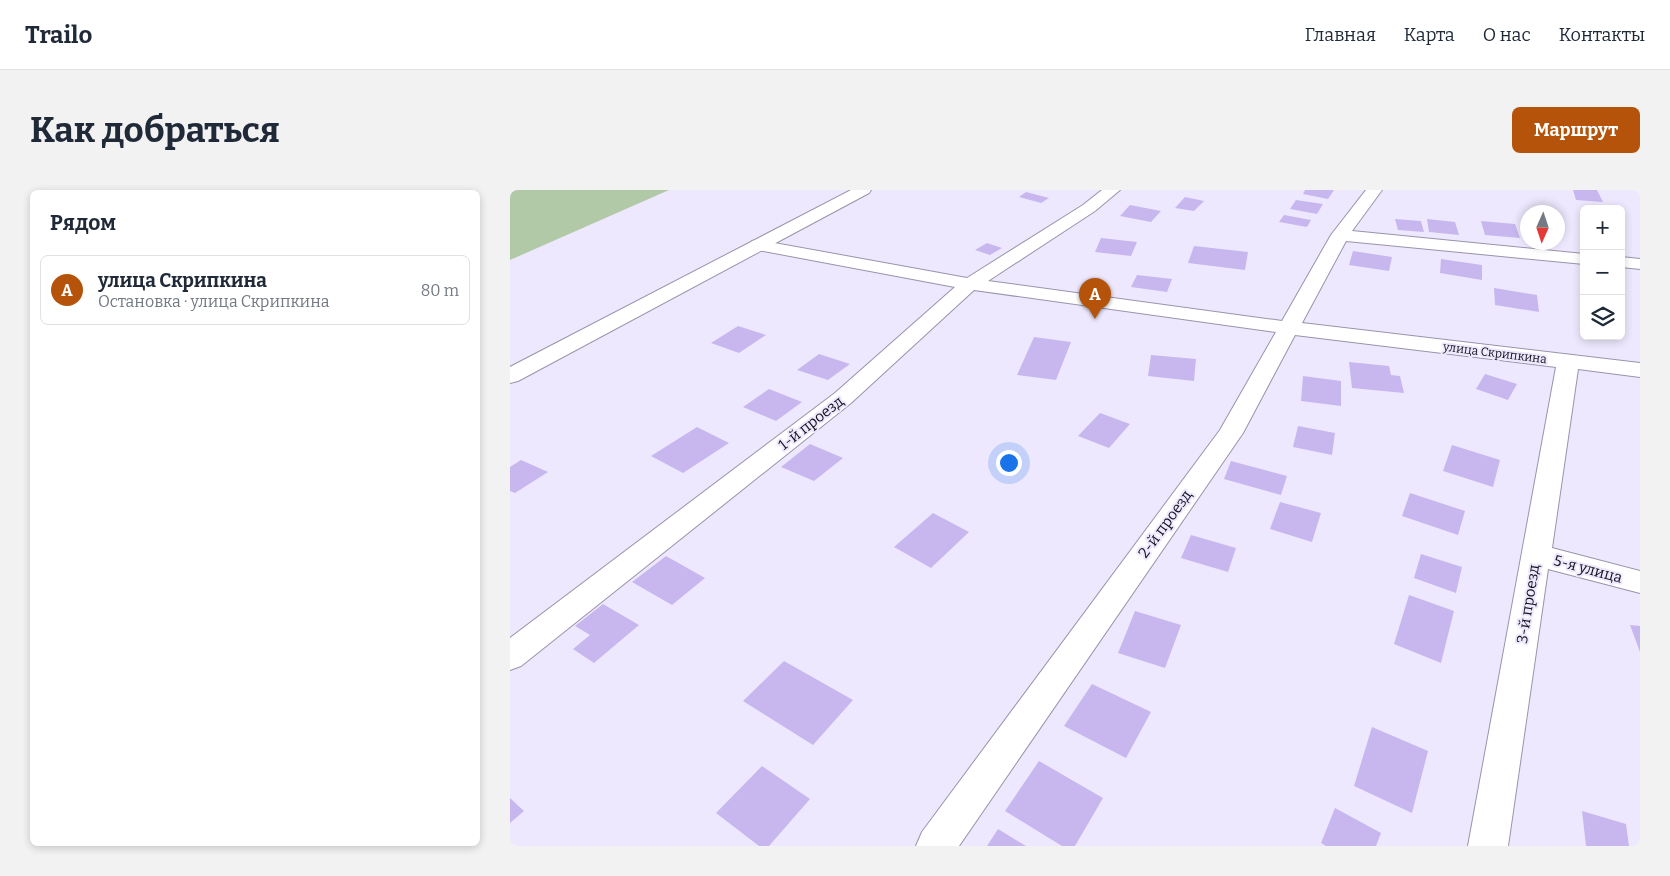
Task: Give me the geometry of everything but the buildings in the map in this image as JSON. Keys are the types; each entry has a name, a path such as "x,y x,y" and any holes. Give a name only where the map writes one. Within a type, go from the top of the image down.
{"street":[{"path":"510,376 863,190"},
{"name":"1-й проезд","path":"510,656 843,398 970,284 1089,208 1112,190"},
{"name":"2-й проезд","path":"936,846 1231,433 1340,235 1374,190"},
{"path":"1340,235 1580,259"},
{"name":"улица Скрипкина","path":"758,245 970,284 1288,328 1640,370"},
{"path":"1625,262 1640,264"},
{"name":"3-й проезд","path":"1488,846 1568,362"},
{"name":"5-я улица","path":"1536,555 1640,582"}],"green space":[{"path":"510,190 669,190 510,260"}],"place":[{"name":"улица Скрипкина","path":"1095,319"}]}
